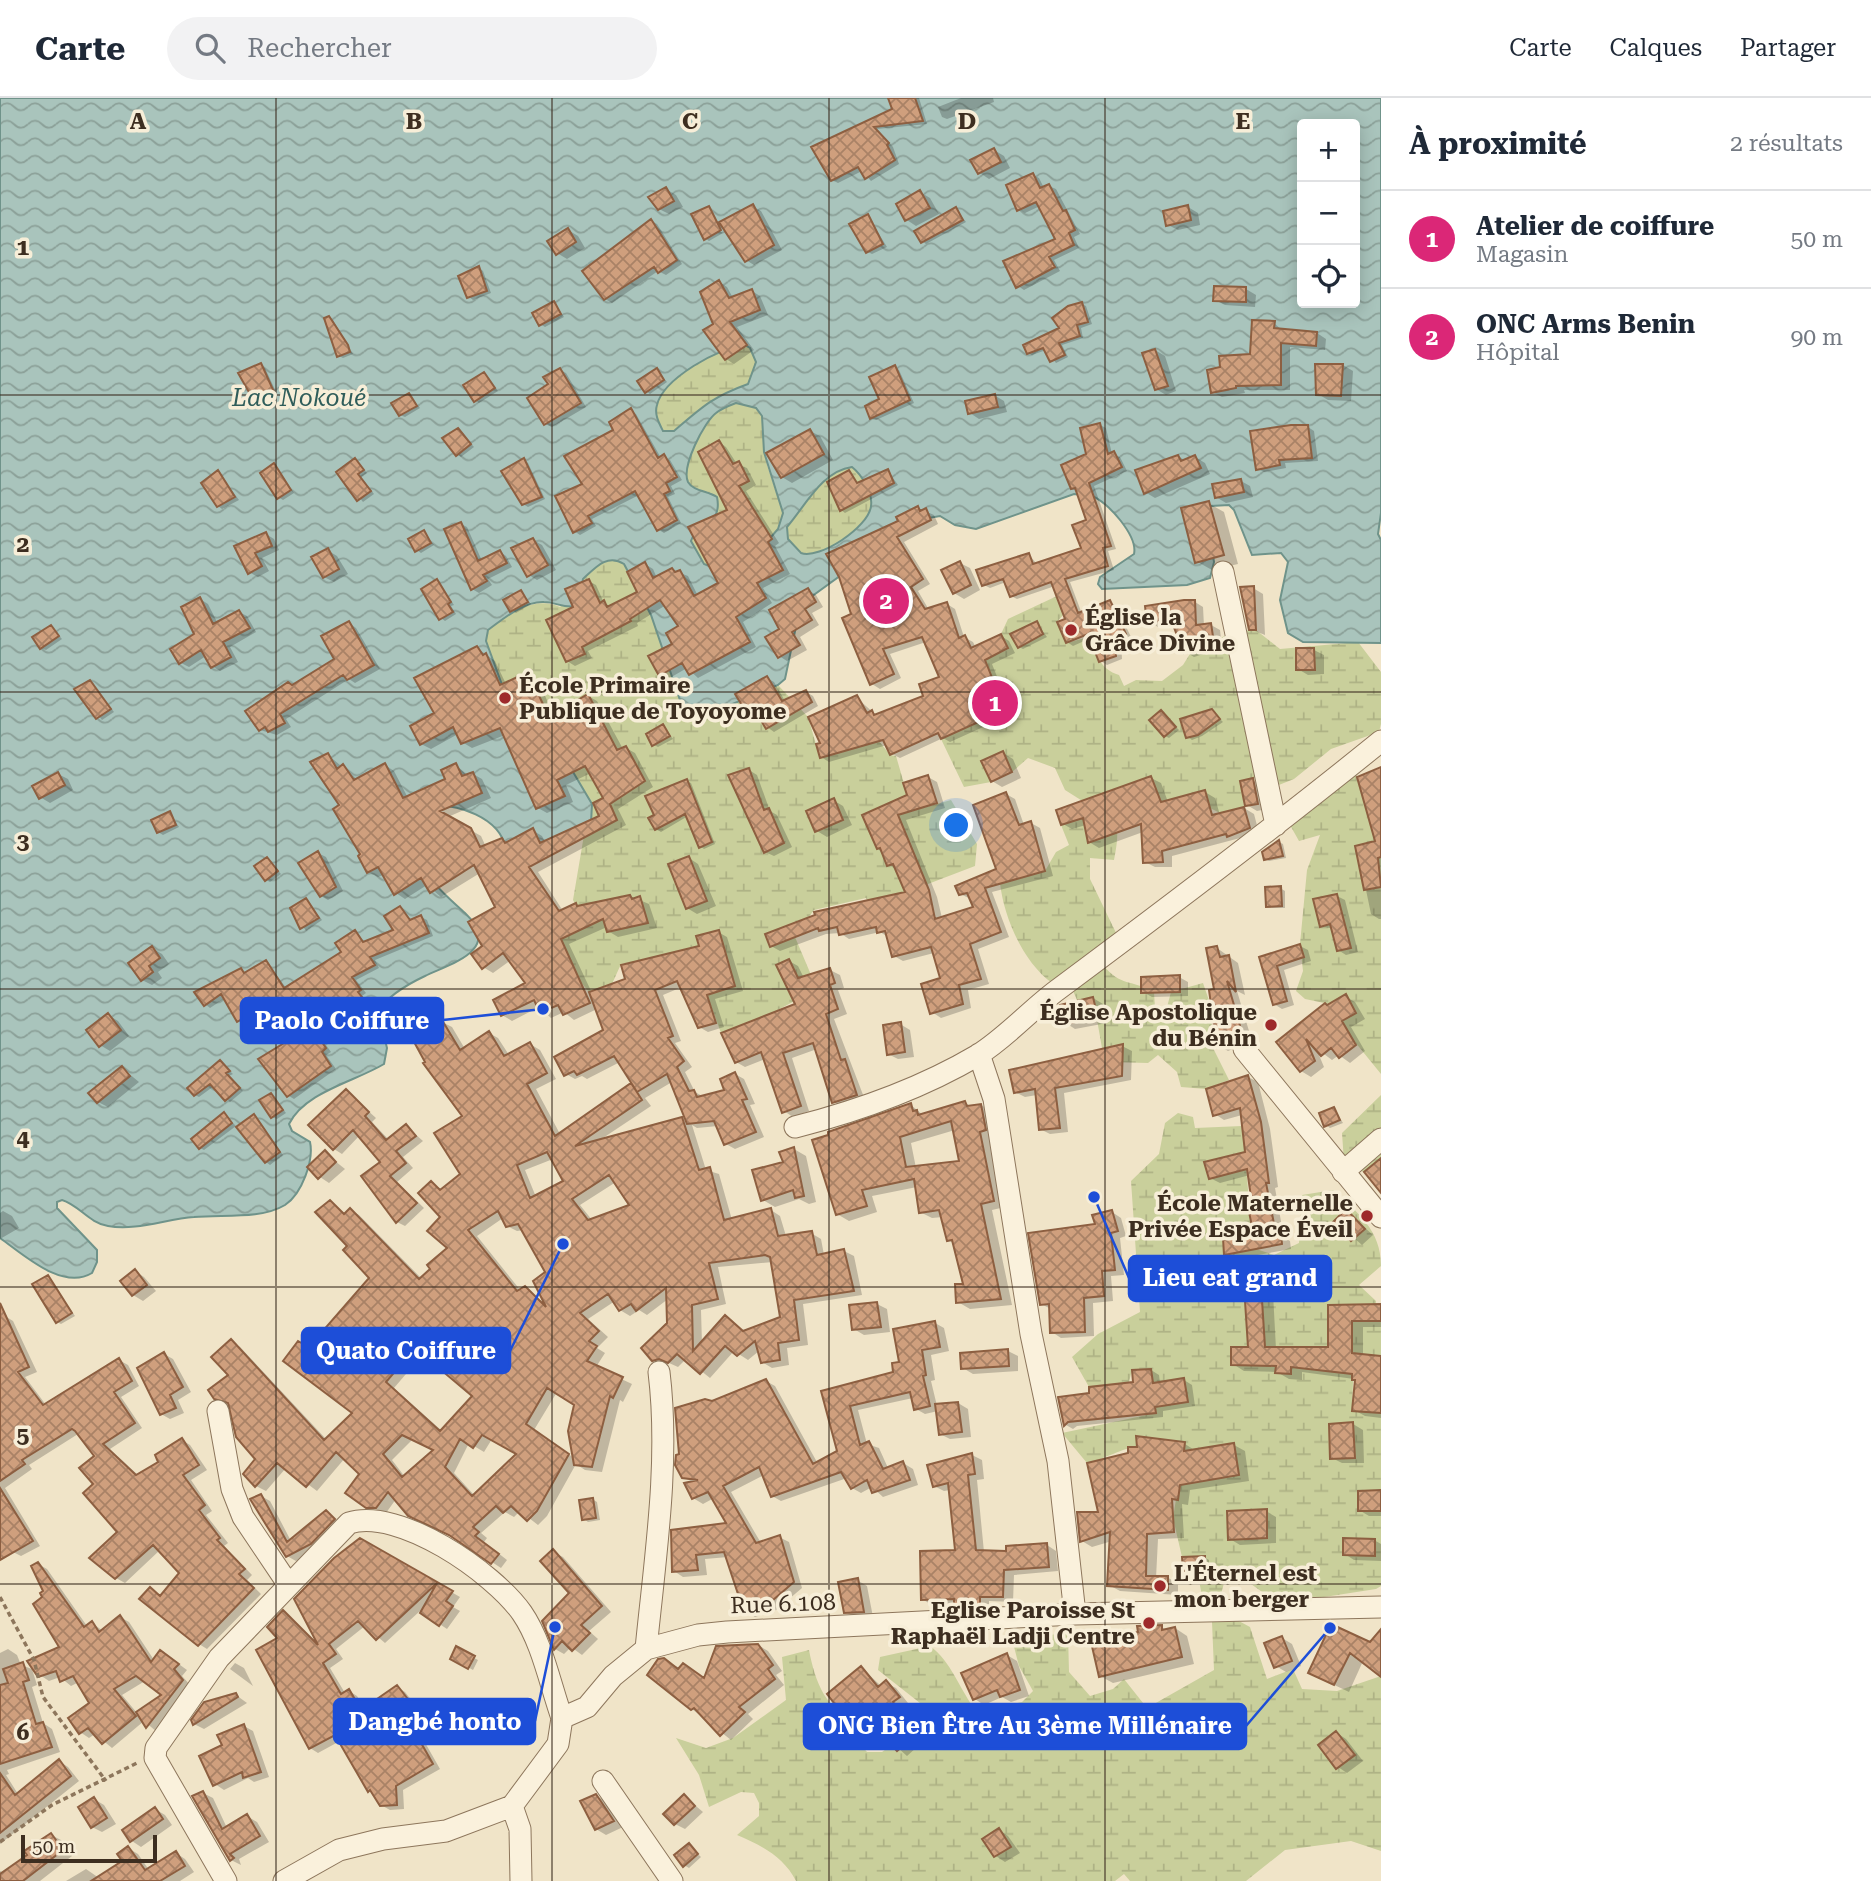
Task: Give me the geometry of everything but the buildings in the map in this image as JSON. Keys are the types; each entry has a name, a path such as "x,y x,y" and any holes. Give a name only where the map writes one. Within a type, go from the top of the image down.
{"street":[{"path":"1223,572 1276,825"},
{"path":"795,1127 848,1114 979,1054 1059,988 1125,942 1381,741"},
{"path":"1244,1049 1381,1217"},
{"path":"979,1054 998,1120 1031,1334 1058,1461 1076,1614"},
{"path":"1343,1172 1381,1139"},
{"path":"646,1649 659,1509 662,1398 659,1372"},
{"path":"218,1411 232,1489 239,1508 288,1584"},
{"path":"226,1881 155,1758 156,1748 219,1658 288,1584 349,1523 362,1519 378,1520 454,1552 501,1590 523,1614 562,1718 558,1744 512,1806 446,1831 383,1839 339,1850 284,1881"},
{"name":"Rue 6.108","path":"562,1718 587,1707 613,1676 646,1649 698,1635 1076,1614 1381,1606"},
{"path":"603,1781 672,1881"},
{"path":"512,1806 520,1829 521,1881"}],"path":[{"path":"0,1597 34,1660 43,1697 106,1781"},
{"path":"0,1842 52,1805 106,1781 138,1762 155,1758"}],"green space":[{"path":"745,345 750,348 756,362 748,384 708,403 674,431 663,431 656,408 661,395 670,385 707,358"},
{"path":"736,403 756,408 762,416 767,465 783,513 778,529 765,544 716,569 704,564 691,541 718,504 717,497 690,485 688,466 695,445 711,418"},
{"path":"852,467 869,490 871,506 868,514 853,532 831,547 809,554 801,553 788,539 787,527 823,482 841,470"},
{"path":"616,558 624,563 651,615 681,703 694,720 778,685 808,717 820,758 879,741 890,755 896,756 912,811 951,800 977,844 975,866 907,892 872,910 866,898 814,910 808,918 765,934 770,947 795,937 817,989 774,1012 721,1033 710,1003 700,997 664,956 621,964 612,984 589,992 580,981 561,938 587,927 573,900 584,835 520,734 486,641 488,630 522,608 540,603 560,607 592,570"},
{"path":"1057,596 1064,614 1057,622 1066,643 1089,637 1100,660 1107,669 1119,675 1124,686 1136,680 1162,681 1183,665 1193,649 1237,631 1256,630 1280,649 1358,642 1381,672 1381,724 1379,732 1331,749 1294,779 1264,791 1260,777 1241,781 1244,807 1220,813 1210,808 1205,790 1161,802 1151,776 1099,795 1114,818 1117,840 1114,860 1090,858 1090,879 1118,937 1052,983 1032,963 1017,938 1006,910 1000,883 1045,871 1056,852 1069,845 1061,825 1088,816 1084,802 1065,790 1055,768 1028,758 1012,772 1003,751 981,761 991,782 964,787 941,739 986,718 985,660 1008,649 1001,634 1008,619"},
{"path":"1356,774 1371,827 1381,825 1381,1074 1346,1031 1342,1021 1356,1013 1346,995 1329,1004 1305,999 1296,991 1303,971 1300,944 1307,870 1320,835 1299,841 1286,818"},
{"path":"1103,965 1115,977 1154,992 1155,1008 1167,1007 1171,992 1203,983 1213,1012 1210,1042 1229,1080 1206,1089 1181,1087 1177,1072 1158,1055 1148,1063 1111,1062 1102,1048 1093,997 1077,1000 1073,991"},
{"path":"1381,1095 1381,1158 1364,1172 1344,1162 1342,1133"},
{"path":"1178,1113 1193,1117 1195,1128 1242,1126 1256,1249 1274,1255 1299,1243 1302,1195 1333,1190 1366,1223 1377,1242 1381,1266 1359,1285 1376,1301 1375,1321 1381,1321 1381,1356 1354,1354 1352,1410 1381,1413 1381,1490 1358,1491 1358,1511 1381,1511 1381,1586 1376,1589 1279,1604 1251,1584 1226,1576 1221,1594 1202,1596 1197,1570 1205,1569 1205,1556 1182,1557 1173,1518 1185,1443 1137,1437 1137,1447 1087,1463 1062,1433 1156,1413 1151,1369 1132,1370 1129,1382 1089,1387 1072,1357 1098,1334 1140,1312 1131,1181 1159,1154 1165,1123"},
{"path":"1237,1620 1250,1627 1267,1679 1293,1669 1302,1689 1337,1691 1381,1676 1381,1851 1351,1841 1285,1850 1246,1881 1130,1881 1124,1874 1115,1881 796,1881 785,1865 771,1853 737,1835 759,1816 759,1803 754,1793 741,1792 709,1807 699,1775 676,1738 706,1748 733,1738 786,1700 782,1657 809,1650 819,1684 830,1703 859,1724 854,1737 867,1752 882,1752 905,1735 914,1740 926,1726 925,1707 878,1670 880,1657 930,1646 950,1668 976,1711 1022,1702 1033,1691 1019,1666 1012,1639 1068,1633 1069,1672 1090,1696 1113,1689 1124,1679 1147,1708 1214,1670 1212,1622"}],"water":[{"name":"Lac Nokoué","path":"0,98 1381,98 1381,513 1378,534 1381,540 1381,643 1303,642 1288,633 1280,600 1288,562 1281,553 1252,555 1234,510 1229,505 1211,506 1206,512 1214,562 1210,578 1187,585 1102,589 1098,584 1100,577 1134,554 1134,547 1127,529 1106,505 1092,496 1074,494 976,529 955,525 940,516 917,520 811,597 799,612 785,679 778,685 694,720 681,703 651,615 624,564 607,561 583,579 577,606 544,602 529,604 488,630 486,641 520,734 560,750 592,804 591,823 573,841 506,849 495,828 476,814 452,807 428,806 420,854 424,868 475,926 479,937 476,946 458,961 405,987 378,1011 387,1048 384,1064 318,1096 296,1113 289,1124 292,1131 310,1142 311,1149 305,1176 297,1193 285,1205 264,1213 183,1218 119,1227 101,1224 62,1200 57,1202 57,1208 97,1250 97,1262 92,1273 68,1277 31,1261 0,1238","holes":["745,345 750,348 756,362 748,384 708,403 674,431 663,431 656,408 661,395 670,385 707,358","736,403 756,408 762,416 764,452 783,513 778,529 765,544 716,569 704,564 691,541 698,530 716,514 717,497 693,487 688,482 688,466 695,445 711,418 723,408","852,467 869,490 871,506 868,514 853,532 831,547 819,552 801,553 788,539 787,527 823,482 841,470"]}],"place":[{"name":"ONC Arms Benin","path":"886,601"},
{"name":"Église la Grâce Divine","path":"1071,630"},
{"name":"École Primaire Publique de Toyoyome","path":"505,698"},
{"name":"Atelier de coiffure","path":"995,703"},
{"name":"Paolo Coiffure","path":"543,1009"},
{"name":"Église Apostolique du Bénin","path":"1271,1025"},
{"name":"Lieu eat grand","path":"1094,1197"},
{"name":"École Maternelle Privée Espace Éveil","path":"1367,1216"},
{"name":"Quato Coiffure","path":"563,1244"},
{"name":"L'Éternel est mon berger","path":"1160,1586"},
{"name":"Eglise Paroisse St Raphaël Ladji Centre","path":"1149,1623"},
{"name":"Dangbé honto","path":"555,1627"},
{"name":"ONG Bien Être Au 3ème Millénaire","path":"1330,1628"}]}
